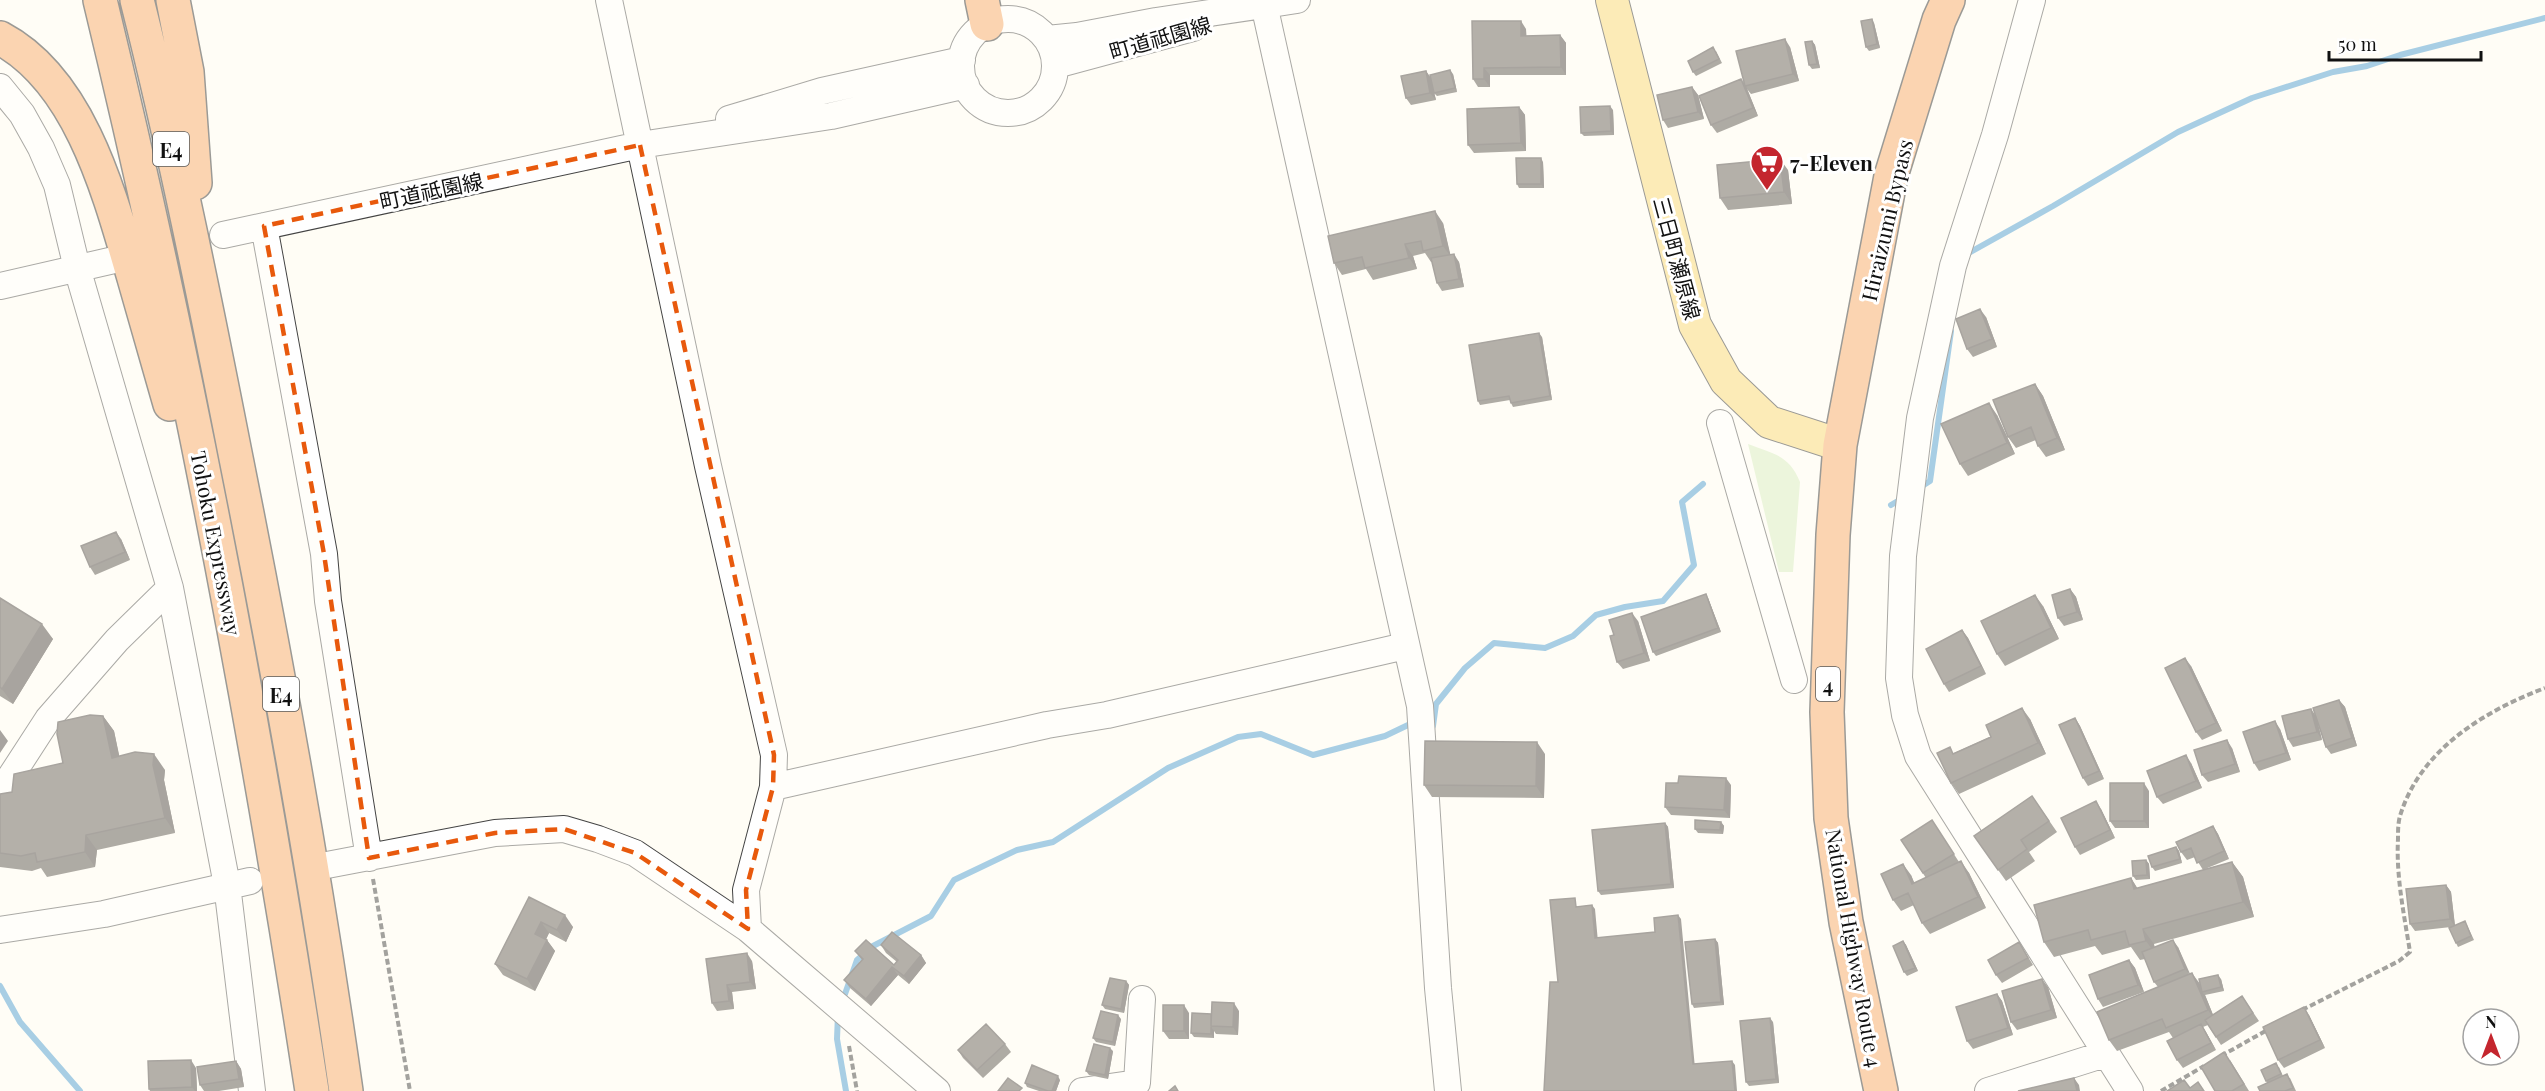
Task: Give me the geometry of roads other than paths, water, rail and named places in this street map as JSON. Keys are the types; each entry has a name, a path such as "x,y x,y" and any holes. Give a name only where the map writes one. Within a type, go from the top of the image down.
{"highway":[{"name":"Tohoku Expressway","path":"100,0 170,308 226,587 266,799 312,1091"},
{"name":"Tohoku Expressway","path":"136,0 204,299 261,583 299,793 346,1091"},
{"path":"173,0 187,72 204,299"},
{"name":"Hiraizumi Bypass","path":"1840,445 1892,176 1948,0"},
{"path":"0,38 17,47 50,81 74,115 95,158 119,226 173,416 226,587"},
{"name":"National Highway Route 4","path":"1840,445 1833,535 1827,712 1831,818 1846,922 1881,1091"}],"main road":[{"name":"三日町瀬原線","path":"1612,0 1695,325 1726,381 1769,422 1840,445"}],"street":[{"path":"609,0 708,466 774,755 773,787 746,890 748,929"},
{"name":"町道祗園線","path":"1047,39 1077,36 1264,3 1297,0"},
{"path":"2032,0 1995,135 1953,266 1920,418 1903,556 1899,678 1905,715 1918,756 2130,1091"},
{"path":"1264,3 1420,706 1438,988 1448,1091"},
{"name":"町道祗園線","path":"1056,65 1150,41 1264,3"},
{"path":"995,11 1029,24 1047,39 1053,51 1056,65 1047,93 1036,104 1022,111 1007,113 992,110 979,102 966,85 962,60 970,39 995,11"},
{"name":"町道祗園線","path":"640,146 822,91 962,60"},
{"name":"町道祗園線","path":"223,235 640,146 831,116 966,85"},
{"path":"0,87 22,114 57,185 77,268 170,588 238,883 252,1091"},
{"path":"264,226 324,554 328,601 369,858"},
{"path":"0,286 114,260"},
{"path":"1720,423 1794,680"},
{"path":"0,793 48,719 117,640 170,588"},
{"path":"773,787 1047,725 1107,715 1406,645"},
{"path":"327,865 495,833 564,829 635,853 748,929 937,1091"},
{"path":"0,930 104,914 238,883"},
{"path":"1082,1091 1141,1087 1142,999"},
{"path":"1988,1091 2105,1054"}],"waterway":[{"path":"1965,255 2178,132 2252,98 2333,72 2367,66 2400,55 2545,18"},
{"path":"1919,488 1930,481 1951,331"},
{"path":"1433,726 1436,704 1465,668 1494,643 1545,648 1573,636 1596,615 1625,607 1663,601 1694,565 1682,502 1703,484"},
{"path":"1891,505 1903,498"},
{"path":"845,994 857,960 873,946 931,916 954,880 1017,850 1053,842 1168,768 1238,737 1261,734 1313,755 1385,736 1408,725 1414,726"},
{"path":"0,986 20,1022 80,1091"},
{"path":"838,1014 837,1039 846,1091"}],"place":[{"name":"7-Eleven","path":"1767,191"}]}
